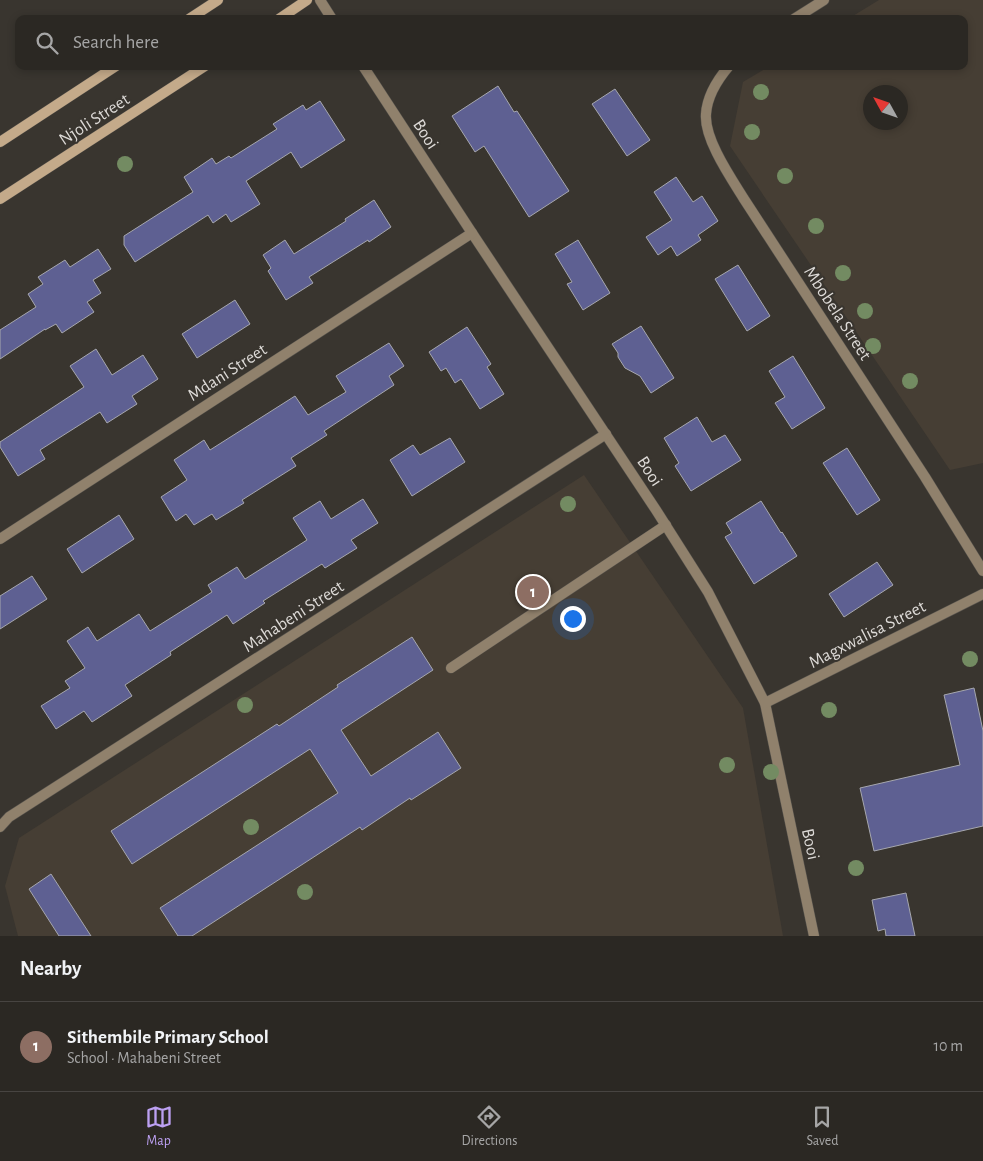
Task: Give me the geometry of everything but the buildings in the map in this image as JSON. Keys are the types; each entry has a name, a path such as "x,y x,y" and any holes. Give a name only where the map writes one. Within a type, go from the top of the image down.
{"main road":[{"path":"195,15 218,0"},
{"path":"284,15 307,0"},
{"name":"Njoli Street","path":"0,142 110,70"},
{"name":"Njoli Street","path":"0,199 199,70"}],"street":[{"path":"320,0 329,15"},
{"path":"800,15 824,0"},
{"name":"Booi","path":"366,70 666,525 708,592 765,703 814,936"},
{"name":"Mbobela Street","path":"726,70 712,94 706,115 709,135 720,160 925,477 983,571"},
{"name":"Mdani Street","path":"0,539 472,233"},
{"name":"Mahabeni Street","path":"0,827 9,817 606,434"},
{"path":"451,668 666,525"},
{"name":"Magxwalisa Street","path":"765,703 983,594"}],"shaded area":[{"path":"879,0 983,0 983,463 950,470 730,146 743,82 763,70 968,70 968,15 855,15"},
{"path":"584,475 743,708 783,936 18,936 5,886 19,838"}],"place":[{"name":"Sithembile Primary School","path":"533,592"}]}
